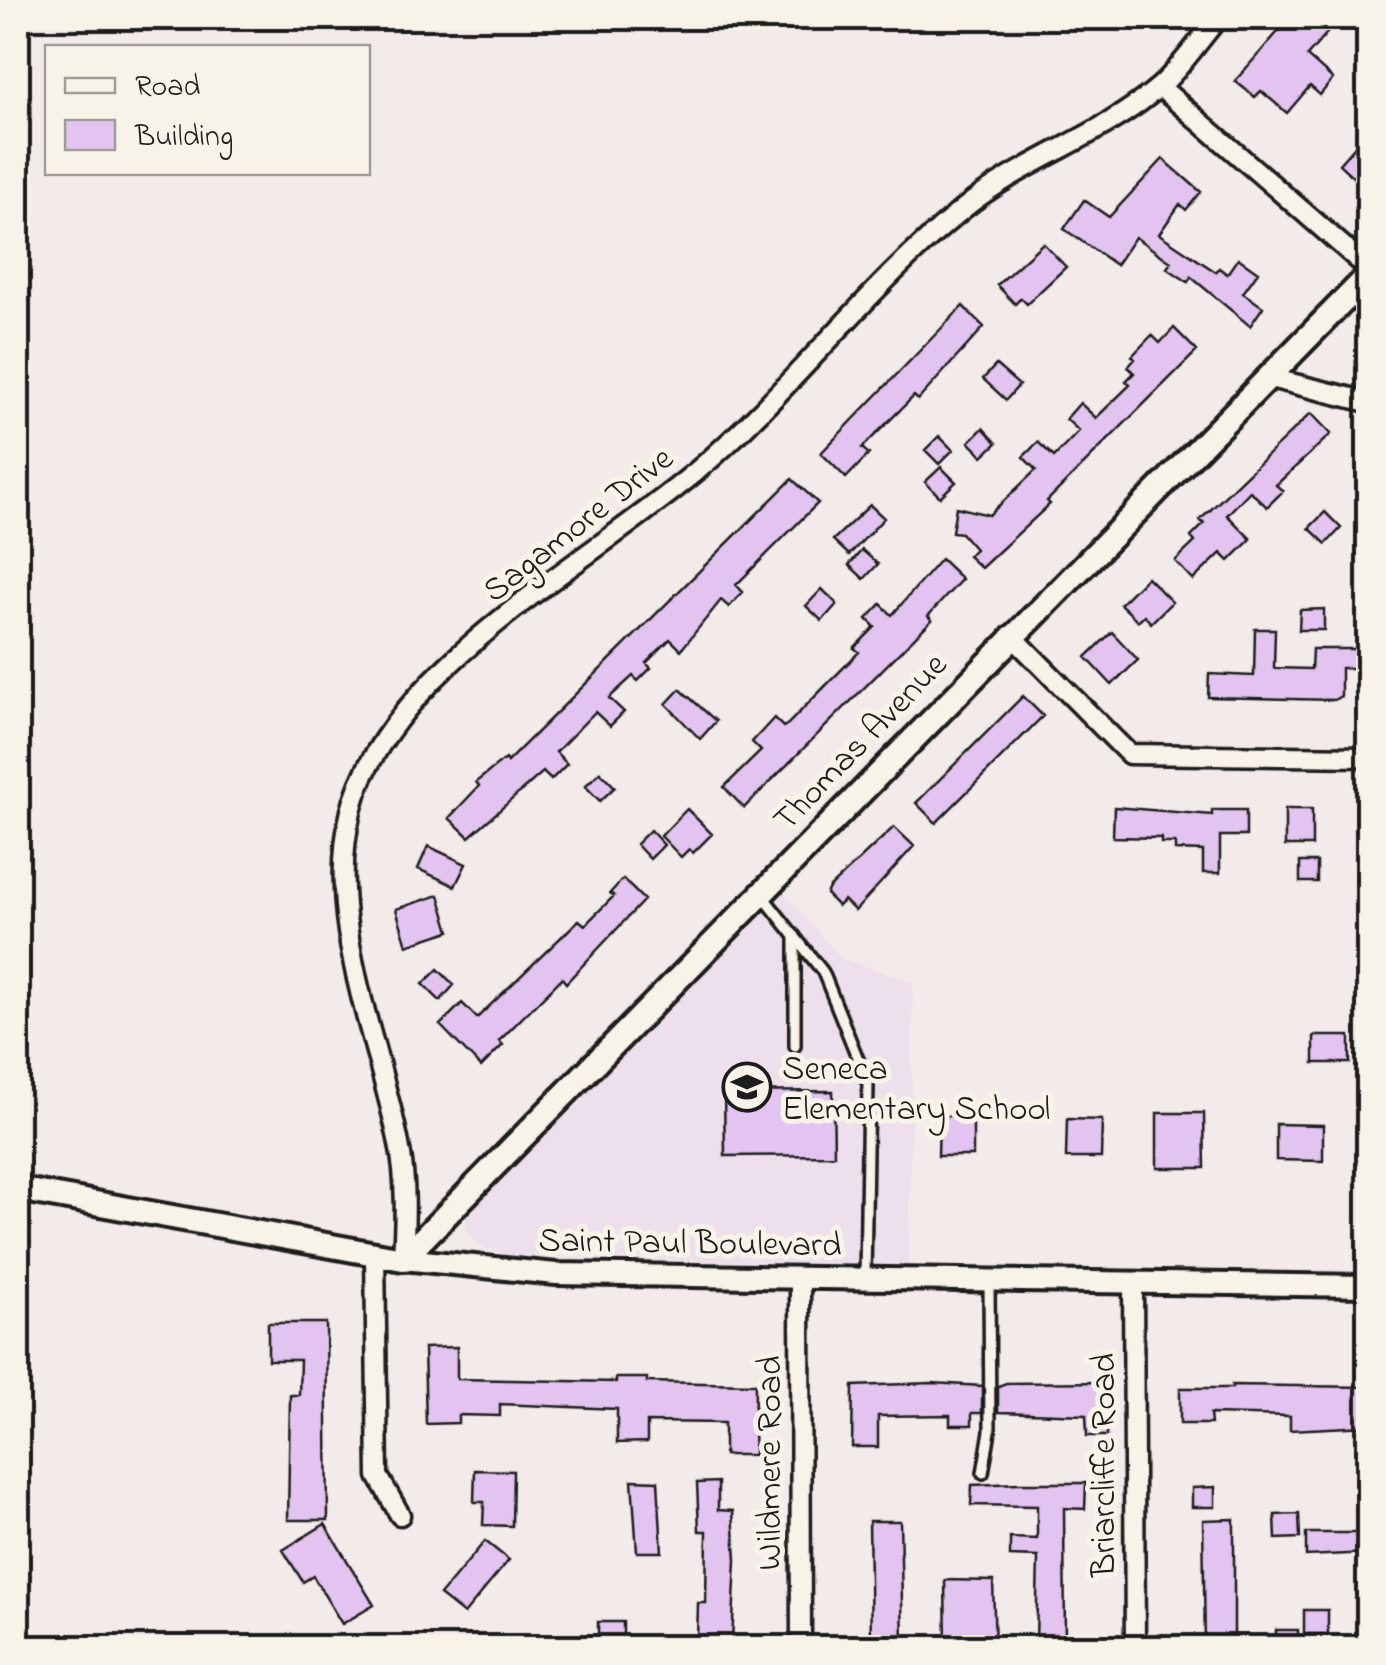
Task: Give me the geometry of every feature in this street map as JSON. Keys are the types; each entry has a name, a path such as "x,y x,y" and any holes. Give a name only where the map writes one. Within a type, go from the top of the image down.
{"main road":[{"name":"Thomas Avenue","path":"403,1259 1011,635 1368,276"},
{"name":"Saint Paul Boulevard","path":"18,1189 403,1259"}],"street":[{"name":"Sagamore Drive","path":"403,1259 406,1210 400,1145 353,955 344,888 351,812 364,771 384,736 405,707 455,659 700,469 964,208 1160,86 1218,18"},
{"path":"1160,86 1368,268"},
{"path":"1266,378 1368,402"},
{"path":"1011,635 1129,754 1368,757"},
{"path":"375,1254 378,1476 400,1515"},
{"name":"Saint Paul Boulevard","path":"403,1259 540,1274 1368,1286"},
{"name":"Wildmere Road","path":"800,1279 801,1648"},
{"name":"Briarcliffe Road","path":"1133,1283 1135,1648"}],"lane":[{"path":"760,892 823,972 868,1084 865,1280"},
{"path":"794,1046 795,936"},
{"path":"983,1473 990,1431 989,1282"}],"shaded area":[{"name":"Seneca Elementary School","path":"782,891 842,959 913,982 909,1265 511,1256 479,1246 467,1230 465,1217 477,1192"}],"building":[{"path":"1290,18 1309,18 1327,33 1307,56 1333,79 1320,95 1310,86 1287,113 1261,91 1255,97 1235,81"},
{"path":"1368,131 1368,191 1339,164"},
{"path":"1163,159 1201,192 1186,210 1180,204 1159,234 1216,272 1219,268 1227,274 1238,258 1258,272 1243,293 1263,307 1250,326 1191,277 1188,282 1167,268 1171,262 1135,237 1116,265 1064,229 1084,200 1109,217"},
{"path":"1043,243 1066,267 1027,304 1021,298 1015,304 997,285"},
{"path":"963,306 984,327 918,400 914,396 862,448 869,454 846,478 821,453"},
{"path":"1174,328 1197,351 1047,501 1050,504 981,568 968,556 975,549 961,533 952,532 956,507 989,515 1036,470 1023,457 1038,442 1054,457 1079,431 1066,419 1080,403 1096,418 1130,385 1126,381 1134,373 1128,367 1135,359 1132,356 1152,335 1160,343"},
{"path":"996,365 1019,385 1006,400 983,379"},
{"path":"1311,413 1331,434 1276,485 1283,491 1267,507 1250,491 1227,515 1251,539 1229,561 1221,553 1193,580 1175,561 1195,542 1191,537 1204,524 1200,520"},
{"path":"983,428 997,443 983,456 969,442"},
{"path":"939,436 953,450 939,464 925,450"},
{"path":"941,467 956,482 940,497 925,482"},
{"path":"792,479 818,503 736,585 743,592 729,607 721,600 681,650 670,639 646,663 651,668 638,681 633,676 609,698 624,712 610,726 595,712 556,752 567,764 551,780 543,772 469,837 449,818 479,786 476,782 505,759 507,762"},
{"path":"870,505 884,518 849,555 833,540"},
{"path":"1325,512 1341,528 1326,544 1309,528"},
{"path":"862,550 878,564 864,579 849,565"},
{"path":"941,559 962,579 928,616 932,620 744,808 724,787 761,751 752,742 774,718 783,727 788,724 859,652 854,648 875,627 867,619 881,604 892,615"},
{"path":"1147,577 1172,602 1151,623 1144,615 1138,621 1120,604"},
{"path":"822,589 837,604 822,621 806,606"},
{"path":"1324,609 1324,630 1299,630 1300,610"},
{"path":"1255,629 1275,629 1274,668 1311,669 1312,649 1368,649 1368,668 1341,668 1341,696 1334,700 1208,697 1209,674 1254,676"},
{"path":"1112,632 1138,660 1112,685 1086,657"},
{"path":"680,689 716,721 700,739 666,704"},
{"path":"1023,696 1043,716 936,823 916,803"},
{"path":"600,772 615,787 600,801 585,786"},
{"path":"1114,807 1212,815 1212,810 1246,810 1246,836 1220,836 1220,873 1203,873 1203,851 1175,850 1175,843 1161,843 1161,838 1113,837"},
{"path":"687,809 712,834 693,853 689,849 681,857 661,836"},
{"path":"1285,809 1312,809 1312,846 1285,846"},
{"path":"894,827 914,846 855,911 844,900 838,906 826,894 829,888"},
{"path":"650,830 664,845 650,859 636,844"},
{"path":"428,846 466,864 455,886 418,869"},
{"path":"1300,862 1317,862 1317,882 1300,882"},
{"path":"623,879 644,900 566,983 562,978 499,1041 503,1045 481,1067 440,1025 462,1003 477,1018 579,920 585,925 614,896 610,893"},
{"path":"439,895 450,931 407,945 396,909"},
{"path":"438,969 454,985 440,1001 423,984"},
{"path":"1314,1036 1350,1036 1350,1063 1314,1063"},
{"name":"Seneca Elementary School","path":"833,1091 834,1155 725,1156 724,1092"},
{"path":"1157,1113 1204,1113 1205,1168 1157,1168"},
{"path":"939,1116 973,1116 973,1156 938,1156"},
{"path":"1067,1119 1102,1120 1101,1158 1066,1158"},
{"path":"1276,1124 1323,1125 1323,1161 1276,1160"},
{"path":"268,1323 326,1323 328,1520 288,1520 290,1395 299,1395 300,1360 268,1360"},
{"path":"457,1347 457,1379 616,1382 616,1378 647,1378 647,1382 755,1384 754,1455 724,1455 724,1423 647,1422 647,1442 617,1443 617,1409 500,1404 500,1416 458,1415 458,1423 426,1424 424,1348"},
{"path":"1107,1382 1107,1436 1087,1436 1086,1415 998,1412 998,1386 1006,1383"},
{"path":"853,1386 982,1386 982,1413 972,1413 972,1425 950,1425 950,1415 878,1416 878,1447 852,1447"},
{"path":"1368,1387 1368,1426 1290,1430 1290,1416 1210,1414 1211,1424 1180,1424 1180,1388"},
{"path":"475,1470 513,1471 512,1526 483,1525 484,1502 474,1502"},
{"path":"632,1480 658,1481 662,1552 637,1552"},
{"path":"718,1482 718,1510 733,1511 736,1560 732,1642 697,1641 698,1603 706,1603 707,1531 699,1531 697,1483"},
{"path":"1086,1483 1085,1509 1064,1508 1065,1644 1036,1644 1038,1557 1010,1556 1010,1538 1037,1539 1037,1506 971,1505 972,1485"},
{"path":"1215,1487 1215,1507 1192,1507 1192,1488"},
{"path":"1299,1514 1300,1538 1276,1539 1275,1515"},
{"path":"1234,1519 1234,1645 1205,1645 1203,1520"},
{"path":"869,1521 900,1521 903,1642 871,1641"},
{"path":"325,1524 374,1605 342,1624 313,1576 303,1582 283,1550"},
{"path":"1306,1533 1368,1533 1368,1553 1306,1556"},
{"path":"485,1541 509,1560 464,1614 440,1595"},
{"path":"945,1580 993,1581 995,1648 946,1648"},
{"path":"1304,1610 1328,1610 1328,1634 1304,1634"},
{"path":"598,1622 623,1622 623,1645 598,1645"},
{"path":"1276,1630 1298,1630 1298,1648 1276,1648"}],"place":[{"name":"Seneca Elementary School","path":"747,1087"}]}
